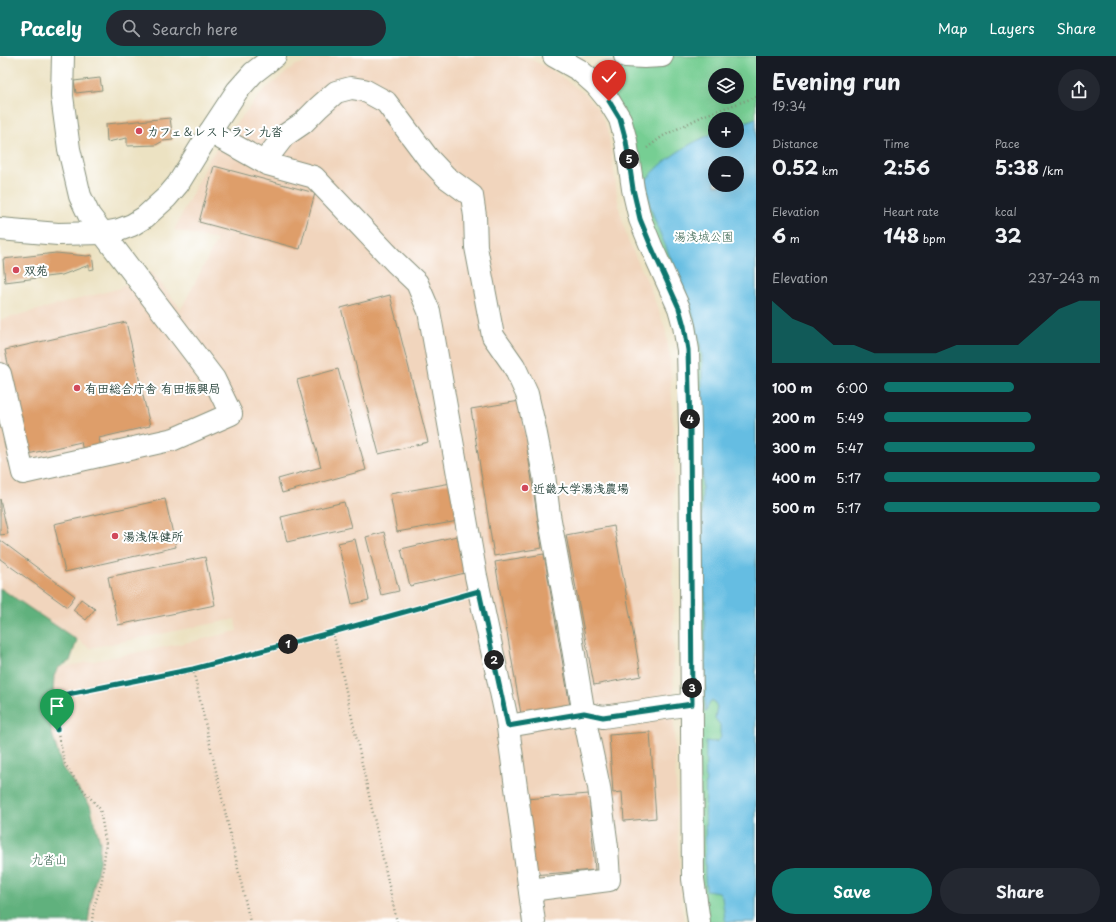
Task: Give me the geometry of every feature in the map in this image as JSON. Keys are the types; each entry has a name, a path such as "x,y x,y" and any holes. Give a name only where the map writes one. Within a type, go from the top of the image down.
{"street":[{"path":"0,374 23,473 174,439 230,414 214,379 89,215 80,196 69,149 62,96 63,56"},
{"path":"0,230 58,234 103,233 119,230 145,218 178,184 237,91 251,64 257,56"},
{"path":"237,91 253,73 275,56"},
{"path":"554,56 579,70 596,85 609,101 620,119 626,141 633,189 640,219 679,308 684,326 688,350 691,436 693,879 699,922"},
{"path":"625,56 662,56"},
{"path":"264,162 284,136 303,123 336,92 351,88 364,90 386,102 428,158 446,178 472,196 475,216 476,247 493,336 514,366 527,394 544,475 549,515 584,713 599,787 607,847 609,880 530,890"},
{"path":"210,132 264,162 314,177 417,283 429,311 479,591 508,726 534,922"},
{"path":"508,726 584,713 603,717 692,704"}],"path":[{"path":"629,162 663,136 705,115 756,97"},
{"path":"92,922 93,911 102,880 106,844 100,809 78,784 66,764 57,730 58,696 193,669 479,591"},
{"path":"333,632 397,922"},
{"path":"193,669 250,922"}],"shaded area":[{"name":"近畿大学湯浅農場","path":"324,56 523,56 547,67 585,94 599,110 608,131 619,208 628,241 648,283 665,328 670,357 674,445 674,732 678,845 684,922 88,922 100,842 93,809 62,767 51,730 52,682 58,668 237,631 235,619 90,648 0,588 0,320 117,289 152,272 181,309 217,240 174,230 209,159 264,90 296,65"}],"green space":[{"name":"湯浅城公園","path":"666,56 756,56 756,922 699,922 689,374 626,141 579,70"},
{"name":"九沓山","path":"0,588 77,640 70,661 58,668 54,676 51,730 62,767 90,805 100,842 99,863 88,922 0,922"}],"water":[{"name":"湯浅城公園","path":"756,118 756,922 727,922 725,919 722,897 719,892 706,890 706,741 718,741 721,737 720,725 715,718 717,707 714,701 711,701 705,712 705,603 702,532 702,356 690,304 657,226 650,206 645,181 652,173 677,152 708,136 708,148 744,148 744,122"}],"building":[{"path":"100,78 102,90 76,93 74,81"},
{"name":"カフェ＆レストラン 九沓","path":"170,118 173,140 163,141 156,145 127,146 127,138 107,142 106,124"},
{"path":"214,166 315,193 300,249 199,222"},
{"path":"56,253 87,256 92,255 94,269 89,270 89,265 62,275 5,282 3,259"},
{"path":"390,295 428,442 379,454 341,308"},
{"name":"有田総合庁舎 有田振興局","path":"126,322 150,426 99,438 102,452 84,456 81,442 28,454 5,350"},
{"path":"338,369 366,470 282,493 278,479 321,467 297,380"},
{"path":"520,401 542,548 494,556 471,409"},
{"path":"451,483 458,521 397,532 390,494"},
{"path":"0,499 8,534 0,535"},
{"name":"湯浅保健所","path":"165,499 176,547 65,572 54,524"},
{"path":"344,502 351,527 287,542 281,517"},
{"path":"614,526 641,676 594,685 566,535"},
{"path":"384,532 399,591 381,595 366,537"},
{"path":"457,536 465,573 410,586 401,549"},
{"path":"355,539 369,600 352,604 338,543"},
{"path":"0,540 75,596 67,607 0,559"},
{"path":"544,554 570,706 521,714 495,562"},
{"path":"205,557 215,605 118,625 108,577"},
{"path":"81,599 95,609 86,620 73,610"},
{"path":"650,732 656,818 624,821 622,792 613,793 609,735"},
{"path":"589,794 595,870 533,875 526,799"}],"place":[{"name":"カフェ＆レストラン 九沓","path":"139,131"},
{"name":"双苑","path":"16,270"},
{"name":"有田総合庁舎 有田振興局","path":"77,388"},
{"name":"近畿大学湯浅農場","path":"525,488"},
{"name":"湯浅保健所","path":"115,536"}],"route":[{"path":"57,730 58,696 193,669 479,591 508,726 584,713 603,717 692,704 688,350 679,308 640,219 633,189 626,141 620,119 609,101"}]}
